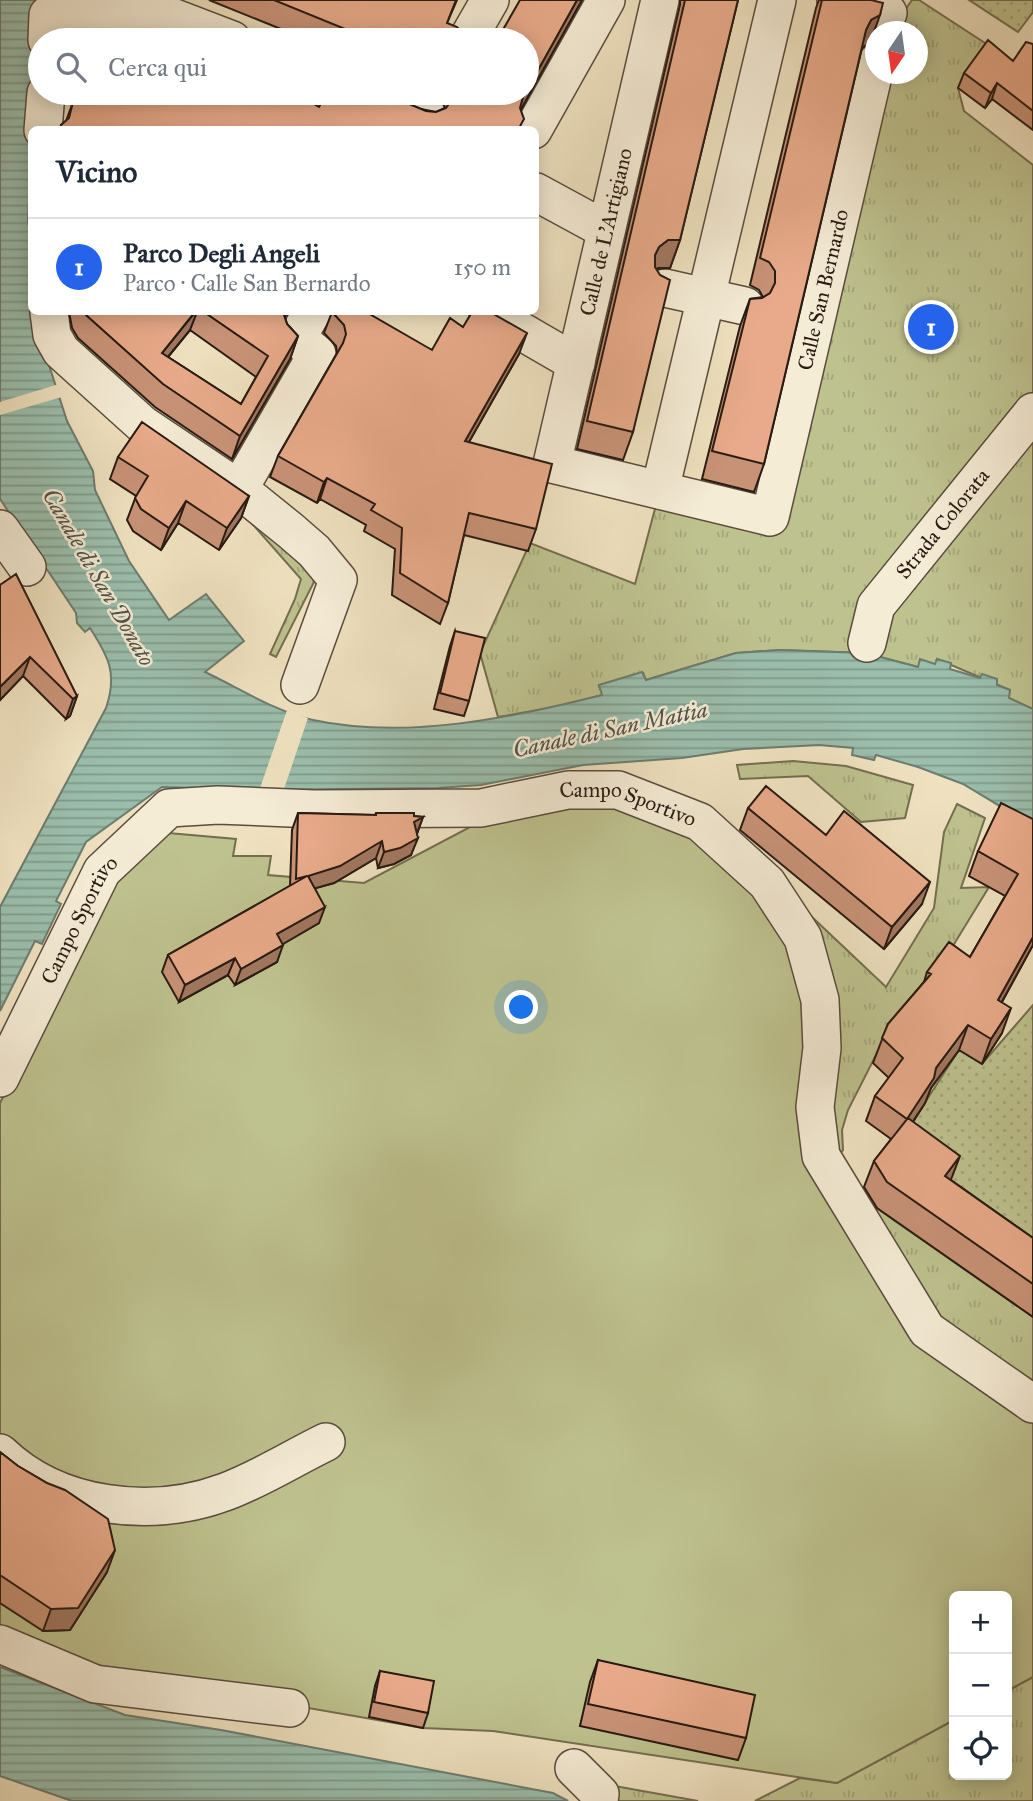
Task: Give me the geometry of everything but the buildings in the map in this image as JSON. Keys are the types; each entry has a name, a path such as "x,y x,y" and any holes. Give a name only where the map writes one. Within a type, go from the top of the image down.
{"street":[{"path":"474,28 489,0"},
{"path":"535,126 606,0"},
{"name":"Calle de L'Artigiano","path":"660,0 606,230 601,273 552,464 660,490"},
{"path":"660,490 777,0"},
{"path":"836,0 888,15"},
{"path":"48,28 172,17 201,28"},
{"name":"Calle San Bernardo","path":"660,490 770,517 809,321 871,84"},
{"path":"43,126 45,105"},
{"path":"539,194 606,230"},
{"path":"665,288 745,306"},
{"path":"49,315 52,335 61,351 87,383 142,424 239,489 314,551 338,580 300,685"},
{"path":"239,489 317,354 297,338 311,315"},
{"path":"493,315 576,363"},
{"name":"Strada Colorata","path":"867,643 876,606 1033,412"},
{"name":"Campo Sportivo","path":"0,1078 102,871 169,808 273,801 481,808 568,790 618,790 700,822 767,883 803,938 820,1000 822,1048 816,1107 821,1156 927,1330 1033,1405"},
{"path":"0,1024 36,952 43,948 65,905 66,895 89,848 164,794 219,794 218,805"},
{"path":"0,1453 34,1477 78,1498 133,1506 198,1500 226,1492 326,1442"},
{"path":"0,1644 95,1684 290,1708"},
{"path":"574,1768 600,1794 598,1801"}],"green space":[{"path":"912,0 919,0 988,45 958,88 964,111 1033,165 1033,709 1008,698 1010,690 937,659 936,664 918,667 865,653 780,650 736,653 646,680 643,673 599,686 603,695 556,707 498,717 480,653 530,543 635,584 660,490 781,522 887,84 928,84 928,21 901,21"},
{"path":"969,0 1033,0 1033,12 1018,32"},
{"path":"248,519 306,558 314,582 276,657 270,654 301,579"},
{"path":"793,761 846,766 913,785 905,818 861,822 808,776 740,779 737,765"},
{"path":"568,801 641,811 673,823 731,860 802,958 808,1093 931,1346 1033,1417 1033,1677 1012,1688 1012,1591 949,1591 949,1723 837,1783 493,1731 423,1728 62,1665 0,1643 0,1103 113,879 157,832 236,839 233,856 271,856 268,875 364,883 489,817"},
{"path":"957,804 985,818 961,888 989,887 940,967 879,1049 848,1110 842,1130 843,1150 835,1161 826,1114 833,1012 813,918 886,987 934,908 944,832"},
{"path":"1033,1005 1033,1271 898,1144 959,1050 982,1064"},
{"path":"858,1195 1033,1317 1033,1394 933,1320"},
{"path":"1033,1677 1033,1801 755,1801 800,1778 837,1783 949,1723 949,1780 1012,1780 1012,1688"},
{"path":"609,1785 698,1801 606,1801"}],"water":[{"path":"0,0 39,0 38,28 28,28 28,105 35,105 34,126 28,126 28,315 33,315 67,421 93,471 95,490 129,561 169,620 206,594 244,641 205,672 272,706 299,716 348,726 385,728 458,724 532,711 602,695 599,685 642,672 646,680 736,653 780,650 865,653 918,667 920,659 935,664 937,659 951,663 950,669 980,678 982,674 997,679 997,685 1010,690 1009,698 1033,709 1033,826 963,784 876,755 874,760 852,755 853,748 819,745 743,749 682,758 583,765 481,785 438,788 258,790 162,787 86,842 56,901 61,904 42,944 35,941 0,1011 0,907 106,708 111,675 106,656 90,628 85,632 77,623 76,613 0,499"},
{"path":"0,1667 125,1715 221,1730 553,1793 568,1801 72,1801 0,1776"}],"pier":[{"path":"59,384 62,397 0,415 0,402"},
{"path":"287,710 308,718 283,792 259,791"}],"place":[{"name":"Parco Degli Angeli","path":"931,327"}],"water label":[{"name":"Canale di San Donato","path":"99,577"},
{"name":"Canale di San Mattia","path":"610,729"}]}
